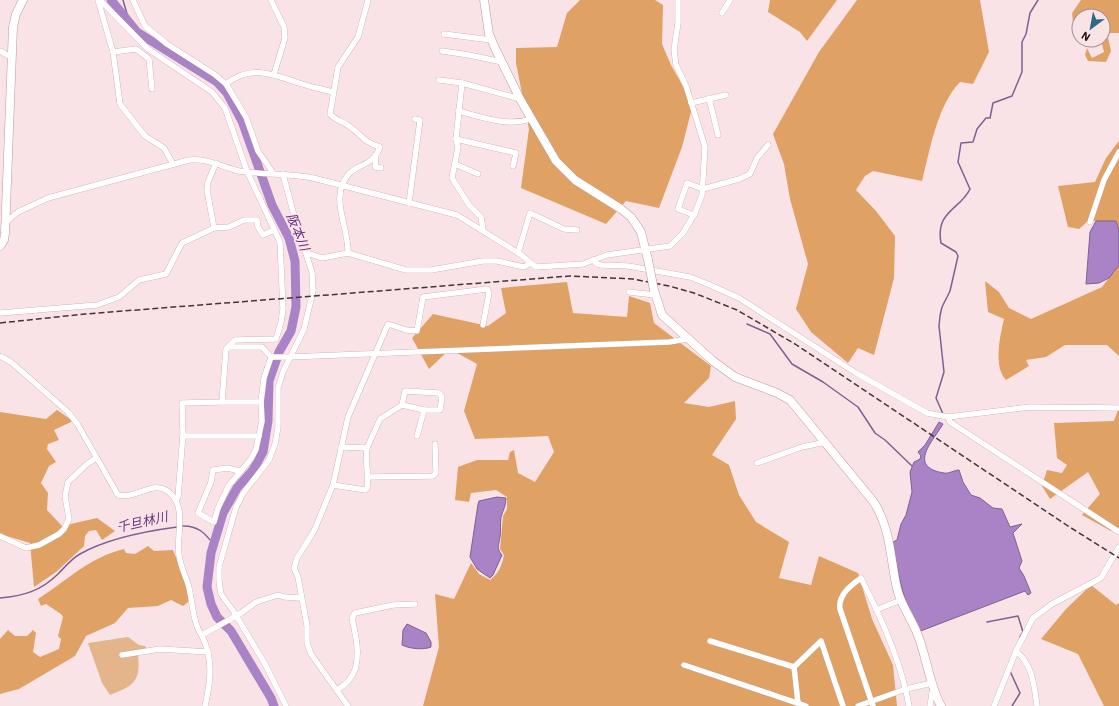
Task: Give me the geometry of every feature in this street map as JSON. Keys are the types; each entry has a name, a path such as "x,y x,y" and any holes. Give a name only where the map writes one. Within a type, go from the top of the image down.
{"street":[{"path":"0,246 4,240 6,222 11,57 14,20 24,0"},
{"path":"99,0 113,52 120,104 145,136 164,148 173,164"},
{"path":"99,0 148,49 207,88 217,97 225,108 249,171 280,242 283,309 278,334 276,339 235,340 226,349 222,402"},
{"path":"133,0 145,26 167,44 214,74 226,84 246,117 258,150 270,173"},
{"path":"271,0 284,27 285,38 274,74"},
{"path":"348,253 345,227 340,207 341,186 353,169 369,161 380,148 368,144 349,126 335,120 330,114 338,67 358,37 368,0"},
{"path":"484,0 491,40 520,99 550,154 564,171 631,217 641,232 662,315 687,339 735,377 790,400 826,442 880,511 887,529 897,590 917,632 932,683 941,706"},
{"path":"6,222 18,212 48,198 196,159 249,171 304,176 457,216 483,230 518,253 530,264 540,267 583,264 607,255 670,246 683,233 694,215 703,189 705,147 686,86 676,65 674,50 678,23 678,0"},
{"path":"722,13 730,0"},
{"path":"444,34 491,40"},
{"path":"113,52 136,49 149,60 152,89"},
{"path":"0,51 11,57"},
{"path":"442,51 502,62"},
{"path":"226,84 236,76 252,72 274,74 333,92"},
{"path":"439,80 462,83 520,99"},
{"path":"462,83 456,139 458,147 452,178 470,205 481,217 483,230"},
{"path":"691,102 726,95"},
{"path":"709,98 718,135"},
{"path":"458,111 506,123 519,123 531,119"},
{"path":"409,203 420,120 415,119"},
{"path":"456,139 516,153 513,166"},
{"path":"694,215 678,208 687,182 703,189 739,179 750,174 757,158 768,145"},
{"path":"1090,222 1104,180 1119,152"},
{"path":"376,154 375,167 381,168"},
{"path":"214,228 207,190 208,182 216,163"},
{"path":"455,164 478,174"},
{"path":"283,174 296,223 312,272 311,301 304,329 289,357 278,388 278,427 275,444 269,460 244,492 236,507 219,567 218,581 221,594 265,664 286,706"},
{"path":"518,253 530,213 564,229 578,230"},
{"path":"0,313 27,312 97,305 119,297 139,280 166,274 182,243 214,228 229,227 244,220 258,220 258,227 263,235 274,230"},
{"path":"307,253 322,258 348,253 406,270 431,270 483,261 497,261 524,267 530,264"},
{"path":"593,260 601,265 628,266 677,274 710,285 739,298 895,396 927,413 937,416 948,417 1030,407 1119,408"},
{"path":"348,706 311,654 307,643 307,626 298,577 294,568 297,558 314,531 333,485 352,405 376,354 388,324 417,331 424,297 487,288 489,293 483,325"},
{"path":"629,292 655,292"},
{"path":"228,347 262,347 272,357 289,357 669,342 687,339"},
{"path":"0,356 11,362 68,412 78,425 118,495 128,495 144,490 160,488 171,494 176,500 180,518 178,531 179,557 190,590 197,626 208,652 211,676 205,706"},
{"path":"239,472 228,468 213,470 211,482 198,513 200,515 214,522 218,508 229,484 251,459 256,449 262,421 261,402 264,378 272,357"},
{"path":"333,485 365,490 367,488 368,477 365,463 367,448 380,419 402,405 424,410 440,410 442,397 439,393 405,391 402,405"},
{"path":"176,500 178,497 183,436 182,403 261,402"},
{"path":"417,436 424,410"},
{"path":"948,417 950,422 1119,532"},
{"path":"183,436 259,436"},
{"path":"757,463 802,446 826,442"},
{"path":"368,477 434,476 436,473 435,444"},
{"path":"341,447 367,448"},
{"path":"0,536 26,548 39,545 59,534 64,529 69,519 65,496 68,482 87,464 96,458"},
{"path":"994,706 1006,674 1033,618 1052,604 1101,578 1119,547"},
{"path":"873,704 840,609 839,601 848,588 861,578 876,610 906,689 909,706"},
{"path":"202,635 256,602 278,595 284,597 301,598"},
{"path":"876,610 901,600"},
{"path":"337,690 349,680 354,671 358,644 352,618 355,613 393,605 415,604"},
{"path":"710,641 794,667"},
{"path":"794,667 821,641 843,706"},
{"path":"122,655 160,649 208,652"},
{"path":"1015,654 1022,656 1030,668 1037,706"},
{"path":"684,666 806,706"},
{"path":"794,667 798,703"},
{"path":"858,706 873,704 906,689 932,683"},
{"path":"930,706 932,693 935,691"}],"shaded area":[{"path":"580,0 655,0 663,5 662,44 671,65 693,104 682,147 659,208 626,201 606,224 521,188 529,129 516,63 516,48 557,47 567,13"},
{"path":"770,0 837,0 807,41 800,32 768,12"},
{"path":"857,0 980,0 989,52 973,84 960,82 945,103 931,142 922,181 873,171 865,176 856,190 876,211 895,236 894,278 874,355 858,348 848,363 811,332 796,309 808,264 790,199 784,164 773,134 819,52"},
{"path":"1081,0 1119,0 1119,33 1111,33 1111,8 1075,8"},
{"path":"1087,48 1092,58 1104,52 1103,48 1110,48 1111,51 1106,62 1088,61 1085,55"},
{"path":"1119,141 1119,230 1116,221 1088,221 1079,229 1068,227 1058,186 1095,182 1106,158"},
{"path":"1096,221 1116,221 1119,230 1119,265 1109,278 1099,283 1086,284 1090,232"},
{"path":"1119,265 1119,356 1107,345 1065,345 1046,357 1026,360 1029,366 1006,380 1002,374 999,359 999,342 1004,319 988,312 985,281 999,292 1009,308 1031,319 1102,287"},
{"path":"567,282 573,313 627,317 629,296 650,303 654,323 711,366 709,378 684,403 709,407 735,401 736,419 712,455 729,465 739,495 756,522 789,542 779,578 811,585 819,556 858,573 872,619 893,665 897,706 423,706 439,647 435,594 454,599 471,563 479,574 490,580 500,569 504,555 500,549 503,516 507,509 507,497 496,490 471,493 469,502 455,500 458,467 477,460 508,460 510,452 514,450 518,473 535,482 554,452 548,436 475,439 464,411 477,364 450,349 429,369 412,338 433,314 488,326 506,313 501,288"},
{"path":"1119,407 1119,529 1111,531 1082,515 1100,494 1088,472 1050,499 1042,486 1047,470 1062,473 1067,465 1057,458 1054,423 1114,421"},
{"path":"57,410 73,421 54,430 59,440 48,444 47,449 56,462 49,466 41,483 48,493 47,510 62,526 97,518 115,531 102,540 96,530 89,531 85,536 84,546 56,572 34,587 30,543 0,534 0,412 46,419"},
{"path":"939,422 943,424 926,452 925,459 927,465 933,470 944,473 959,470 963,482 971,495 980,498 993,508 1002,509 1010,527 1022,524 1013,533 1022,561 1019,568 1031,593 1028,595 1025,591 918,632 908,609 902,588 893,542 897,540 912,492 910,472 914,462 920,459 921,456 918,452 925,445"},
{"path":"497,497 506,498 501,517 498,546 502,555 493,575 490,578 477,569 470,557 479,501"},
{"path":"148,546 154,551 173,550 186,582 188,602 183,606 171,600 158,606 128,608 115,623 86,636 75,656 19,689 0,694 0,639 8,630 15,636 27,636 33,630 36,633 33,652 40,657 59,649 61,639 58,636 63,617 46,604 41,606 38,599 79,570 100,558 124,549 126,553 135,554"},
{"path":"1091,585 1116,605 1119,603 1119,706 1104,706 1078,654 1041,639 1066,609"},
{"path":"407,624 426,633 431,642 431,647 417,649 402,645 403,630"},
{"path":"128,637 139,645 145,646 147,649 138,655 138,671 134,682 130,686 110,695 102,683 88,643"}],"waterway":[{"name":"阪本川","path":"111,0 137,32 217,82 227,93 242,121 272,205 289,238 295,261 296,307 291,331 279,352 269,381 268,421 263,452 253,470 237,488 223,513 211,553 207,587 211,604 217,617 231,631 271,698 274,706"},
{"path":"123,0 129,21"},
{"path":"943,414 936,398 944,372 939,326 942,307 950,291 958,256 956,252 941,243 940,232 945,217 966,196 970,189 958,162 961,143 973,142 977,129 986,118 990,118 993,103 1012,96 1022,72 1022,42 1026,34 1030,13 1038,0"},
{"path":"747,324 770,334 792,364 823,382 858,407 875,433 885,440 912,466"},
{"name":"千旦林川","path":"181,526 197,528 208,537 215,546"},
{"name":"千旦林川","path":"0,598 16,596 38,589 52,580 77,556 91,548 115,539 177,527"},
{"path":"987,622 1018,616 1023,632 1020,637"},
{"path":"1010,671 1020,693 1012,706"}],"railway":[{"path":"0,323 85,314 570,276 633,279 669,286 694,293 737,310 795,344 1068,526 1119,558"}]}
